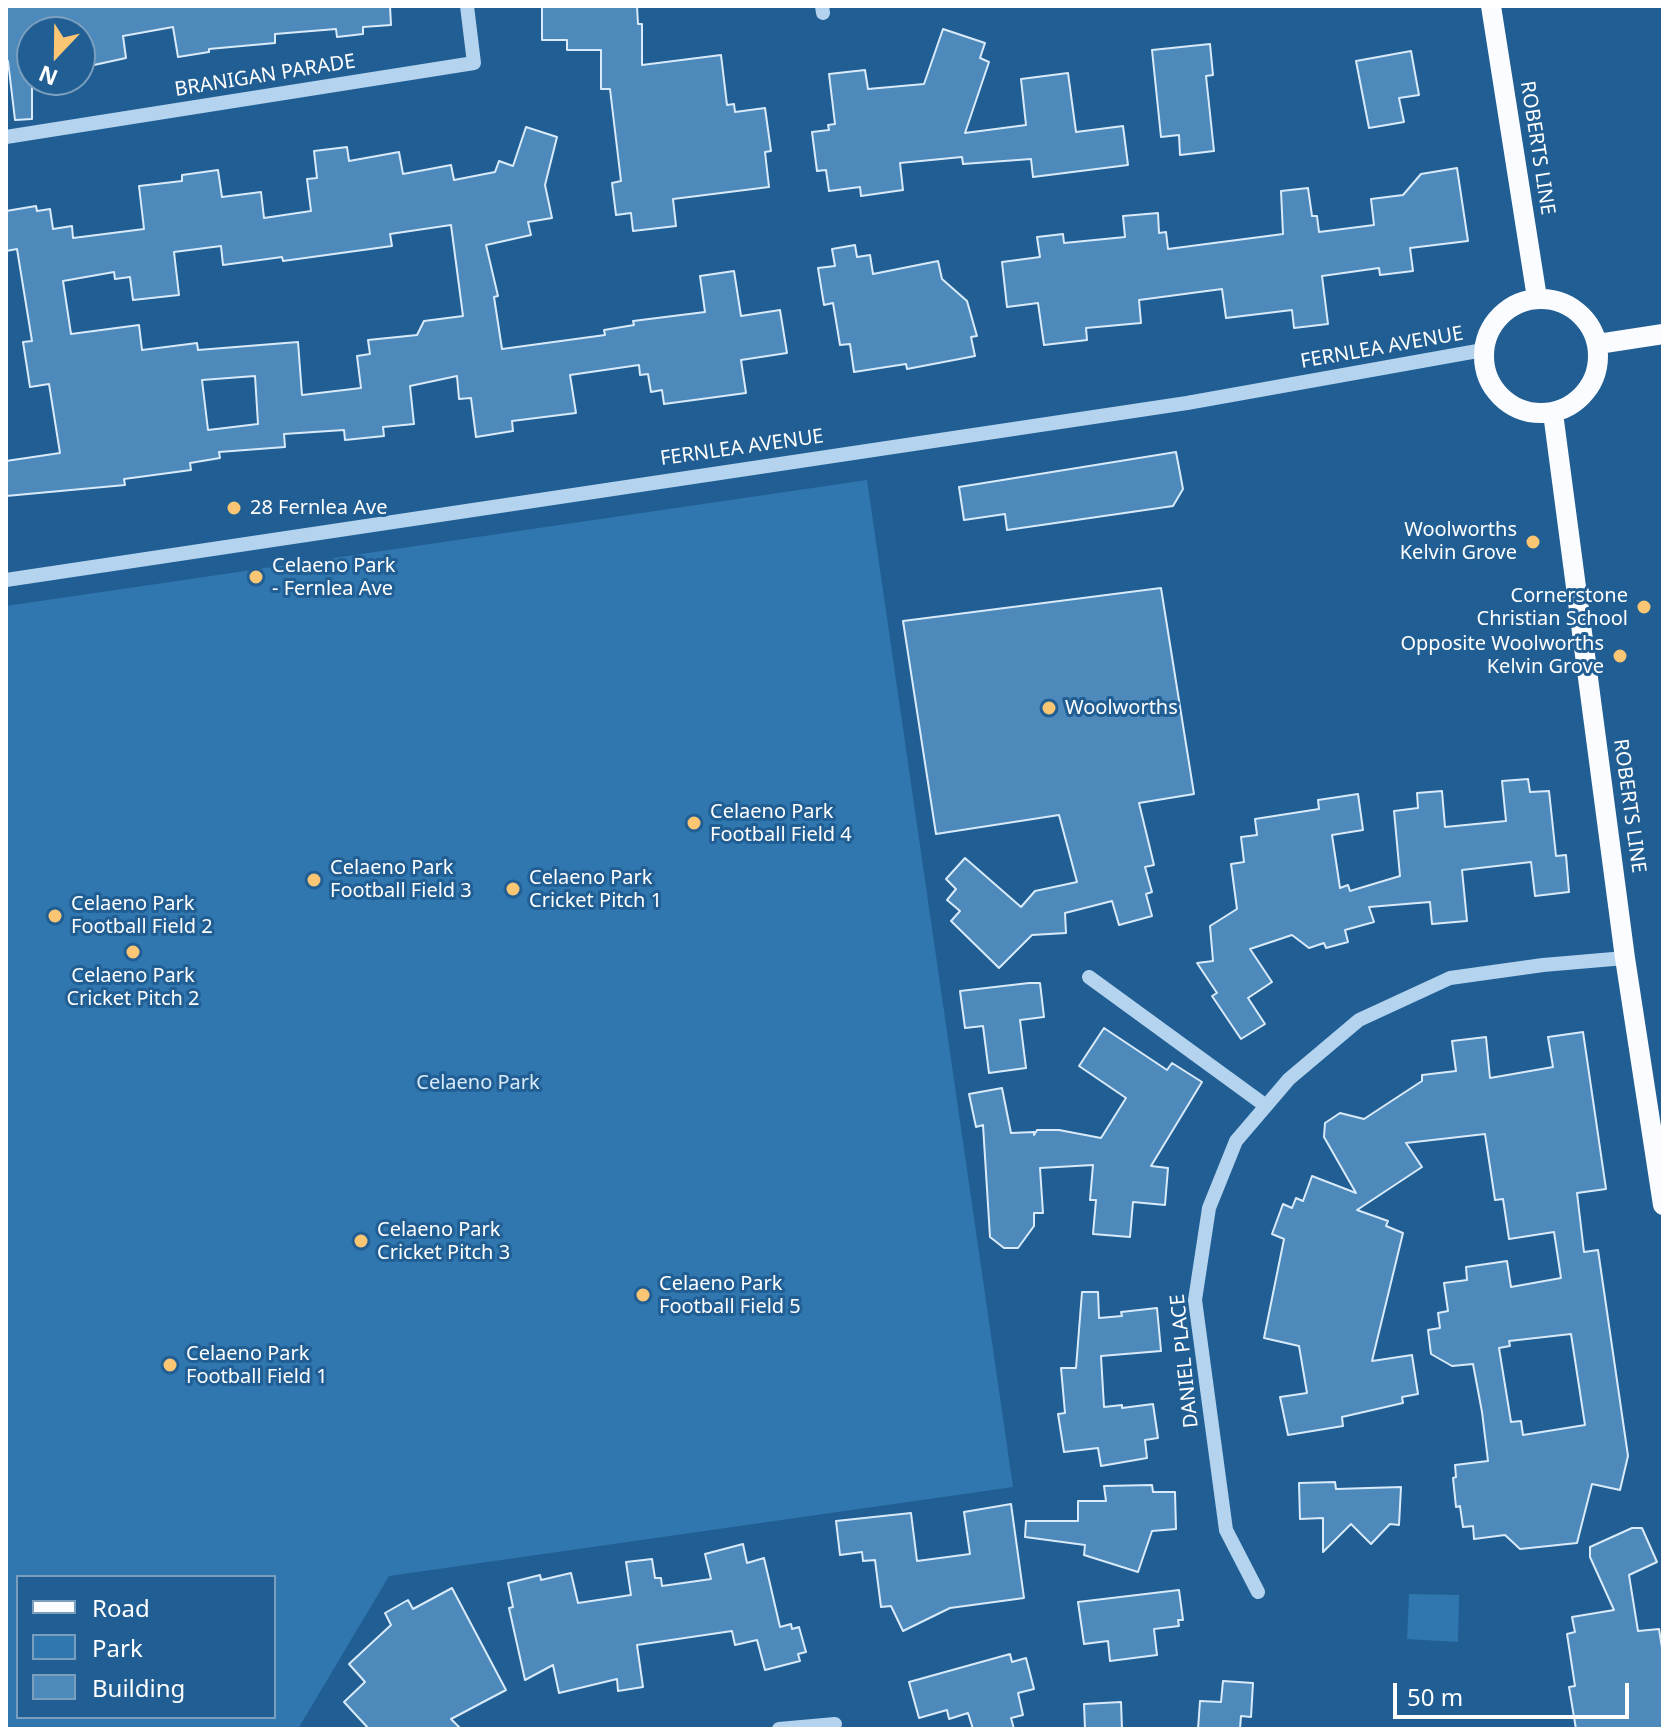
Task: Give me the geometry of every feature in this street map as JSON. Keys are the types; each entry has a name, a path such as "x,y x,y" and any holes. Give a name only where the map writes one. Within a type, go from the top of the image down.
{"main road":[{"name":"ROBERTS LINE","path":"1491,6 1537,298"},
{"path":"1537,298 1569,305 1592,328 1598,344 1599,362 1594,380 1584,395 1570,406 1553,413 1535,414 1517,409 1502,399 1491,385 1484,368 1483,350 1489,331 1501,315 1517,303 1537,298"},
{"path":"1598,344 1663,334"},
{"name":"ROBERTS LINE","path":"1553,413 1625,958 1663,1205"}],"street":[{"name":"BRANIGAN PARADE","path":"6,137 474,63 467,6"},
{"name":"FERNLEA AVENUE","path":"6,580 1187,403 1483,350"},
{"name":"DANIEL PLACE","path":"1258,1592 1226,1530 1195,1295 1209,1208 1236,1141 1289,1079 1359,1020 1450,978 1625,958"},
{"path":"1089,977 1266,1106"},
{"path":"779,1729 835,1724"}],"green space":[{"name":"Celaeno Park","path":"867,480 1013,1487 389,1576 298,1729 6,1729 6,606"},
{"path":"1409,1594 1459,1595 1458,1642 1407,1639"}],"building":[{"path":"6,6 390,6 391,25 363,27 363,34 337,37 336,29 275,34 275,43 209,49 209,52 178,57 173,27 123,36 126,58 96,65 96,16 16,16 16,96 32,96 32,119 15,120 6,62"},
{"path":"637,6 638,24 642,24 642,65 721,55 727,105 734,104 735,112 765,108 771,151 765,152 769,187 673,199 676,226 633,231 631,213 616,215 612,183 621,181 610,89 601,89 601,50 567,50 567,40 542,40 542,7"},
{"path":"943,29 985,43 980,58 989,62 965,133 1026,125 1021,79 1068,73 1076,132 1123,126 1128,165 1033,177 1031,159 963,164 962,157 900,163 903,190 861,196 860,187 829,191 826,170 817,171 812,132 829,130 828,125 835,124 829,74 865,70 868,89 924,84"},
{"path":"1210,44 1213,75 1206,76 1214,151 1180,155 1179,135 1161,137 1152,50"},
{"path":"1411,51 1419,95 1399,98 1404,122 1369,128 1356,61"},
{"path":"526,127 557,137 545,185 552,218 528,222 531,235 486,245 498,296 494,297 502,349 605,335 604,330 634,325 633,321 705,312 700,276 734,271 741,316 780,310 787,353 741,360 746,393 664,404 662,390 651,392 648,374 640,375 639,365 570,375 576,413 512,421 513,431 476,437 471,398 459,399 457,376 410,386 414,424 383,427 384,436 345,440 344,430 284,434 285,447 219,452 220,458 190,463 191,470 124,479 125,485 6,496 6,461 60,453 49,384 30,387 23,342 32,341 17,249 6,251 6,211 36,206 37,211 50,209 53,229 72,226 73,238 144,229 139,186 182,181 182,175 218,170 222,197 261,192 264,218 311,211 307,179 317,178 314,151 347,147 349,161 399,152 403,174 451,165 454,180 495,172 499,161 513,166","holes":["451,225 463,316 424,321 417,335 368,340 370,354 357,356 361,388 302,395 298,342 198,350 197,343 142,350 139,325 71,334 63,281 114,272 115,279 130,277 133,300 179,295 174,252 221,246 223,265 282,257 283,261 392,246 390,234","255,376 258,424 208,430 202,380"]},
{"path":"1457,168 1468,241 1410,248 1413,271 1380,275 1379,268 1322,276 1328,324 1294,328 1292,310 1226,318 1222,289 1139,300 1141,323 1086,328 1087,340 1044,345 1038,303 1007,307 1002,262 1040,257 1037,237 1063,234 1064,243 1125,237 1123,216 1158,213 1159,233 1166,232 1168,249 1283,234 1281,191 1308,188 1312,216 1317,216 1319,232 1374,225 1371,199 1403,195 1421,174"},
{"path":"855,245 857,257 870,255 873,274 938,261 942,279 967,301 977,336 971,337 975,356 907,369 906,364 854,372 850,344 840,345 833,303 824,305 818,268 835,266 832,249"},
{"path":"1176,452 1183,489 1173,506 1007,530 1005,514 964,520 959,487"},
{"name":"Woolworths","path":"1161,588 1194,794 1139,803 1154,865 1145,867 1152,892 1146,894 1152,916 1119,925 1112,901 1065,913 1066,933 1032,935 999,968 951,921 960,911 947,900 956,889 946,879 965,858 1021,907 1035,891 1077,882 1059,815 936,834 903,621"},
{"path":"1528,779 1530,792 1549,791 1556,856 1566,855 1569,892 1535,896 1531,862 1462,870 1467,921 1432,924 1430,902 1369,907 1374,922 1345,930 1348,942 1326,948 1324,943 1309,948 1292,935 1250,949 1272,982 1248,998 1265,1024 1241,1039 1212,996 1217,993 1197,963 1213,961 1210,926 1237,909 1231,864 1244,862 1241,837 1257,835 1255,819 1319,809 1318,800 1358,794 1363,830 1332,835 1340,888 1348,885 1350,891 1400,876 1394,811 1418,808 1417,793 1442,791 1445,827 1506,821 1502,781"},
{"path":"1040,983 1044,1017 1020,1020 1026,1068 989,1073 983,1026 965,1028 960,991"},
{"path":"1104,1028 1167,1070 1172,1063 1202,1082 1151,1166 1168,1168 1165,1205 1133,1202 1130,1237 1093,1234 1096,1200 1090,1200 1093,1165 1040,1168 1043,1213 1034,1213 1034,1226 1018,1248 1004,1248 990,1237 983,1125 976,1127 969,1094 1002,1088 1011,1133 1034,1132 1034,1135 1037,1130 1059,1130 1101,1138 1126,1098 1079,1066"},
{"path":"1583,1032 1606,1189 1577,1193 1584,1252 1598,1250 1628,1456 1620,1490 1592,1484 1577,1543 1520,1549 1505,1535 1474,1539 1473,1526 1463,1527 1460,1506 1456,1507 1455,1465 1488,1461 1482,1412 1473,1364 1452,1366 1431,1354 1428,1330 1440,1328 1438,1313 1448,1311 1444,1283 1467,1280 1466,1267 1507,1261 1511,1287 1561,1278 1554,1232 1509,1239 1503,1199 1495,1200 1485,1134 1406,1143 1422,1167 1357,1210 1388,1221 1386,1226 1403,1233 1372,1361 1412,1355 1418,1394 1402,1397 1403,1403 1342,1417 1343,1426 1288,1435 1280,1397 1307,1393 1299,1346 1264,1338 1284,1239 1272,1234 1283,1204 1292,1208 1296,1198 1303,1201 1312,1176 1356,1193 1324,1137 1325,1123 1340,1113 1364,1119 1422,1081 1422,1075 1456,1071 1452,1041 1486,1037 1490,1078 1553,1067 1548,1037","holes":["1571,1334 1585,1425 1523,1435 1521,1421 1511,1422 1499,1348 1510,1346 1509,1341"]},
{"path":"1082,1292 1098,1292 1099,1318 1157,1308 1161,1351 1101,1356 1104,1407 1153,1404 1158,1438 1145,1440 1147,1458 1101,1466 1098,1448 1064,1452 1058,1414 1065,1413 1061,1368 1076,1368"},
{"path":"1335,1482 1336,1489 1401,1487 1399,1525 1390,1524 1371,1544 1351,1524 1323,1552 1323,1518 1300,1519 1299,1483"},
{"path":"1152,1485 1153,1492 1175,1492 1176,1529 1152,1531 1138,1572 1084,1555 1085,1545 1025,1537 1026,1521 1078,1521 1078,1501 1106,1501 1104,1486"},
{"path":"1011,1504 1024,1598 950,1608 903,1631 891,1606 881,1607 875,1560 863,1561 862,1552 840,1555 836,1521 911,1513 917,1561 970,1554 964,1512"},
{"path":"1632,1528 1642,1528 1657,1562 1629,1575 1638,1631 1659,1629 1663,1654 1663,1729 1576,1729 1569,1687 1575,1686 1567,1634 1575,1632 1572,1617 1614,1610 1590,1557 1590,1547"},
{"path":"743,1544 747,1563 764,1558 780,1627 791,1624 792,1629 799,1627 806,1652 798,1654 800,1661 765,1670 757,1640 735,1645 732,1631 637,1645 643,1687 618,1691 617,1679 559,1693 553,1665 525,1680 509,1608 513,1607 508,1583 540,1575 541,1580 571,1573 578,1603 631,1595 626,1562 652,1559 655,1578 661,1578 662,1586 711,1579 705,1554"},
{"path":"452,1588 506,1690 451,1719 461,1729 369,1729 344,1702 365,1682 349,1664 391,1625 385,1613 408,1600 413,1609"},
{"path":"1179,1590 1183,1620 1178,1620 1179,1626 1154,1629 1157,1655 1110,1661 1108,1641 1084,1644 1078,1602"},
{"path":"1010,1654 1012,1662 1026,1658 1034,1689 1018,1693 1023,1715 1011,1718 1014,1729 973,1729 968,1713 949,1719 947,1710 919,1718 909,1682"},
{"path":"1223,1681 1253,1683 1251,1717 1241,1716 1240,1729 1198,1729 1200,1701 1221,1702"},
{"path":"1121,1702 1122,1729 1085,1729 1084,1704"}],"place":[{"name":"28 Fernlea Ave","path":"234,508"},
{"name":"Woolworths Kelvin Grove","path":"1533,542"},
{"name":"Celaeno Park - Fernlea Ave","path":"256,577"},
{"name":"Cornerstone Christian School","path":"1644,607"},
{"name":"Opposite Woolworths Kelvin Grove","path":"1620,656"},
{"name":"Woolworths","path":"1049,708"},
{"name":"Celaeno Park Football Field 4","path":"694,823"},
{"name":"Celaeno Park Football Field 3","path":"314,880"},
{"name":"Celaeno Park Cricket Pitch 1","path":"513,889"},
{"name":"Celaeno Park Football Field 2","path":"55,916"},
{"name":"Celaeno Park Cricket Pitch 2","path":"133,952"},
{"name":"Celaeno Park Cricket Pitch 3","path":"361,1241"},
{"name":"Celaeno Park Football Field 5","path":"643,1295"},
{"name":"Celaeno Park Football Field 1","path":"170,1365"}]}
